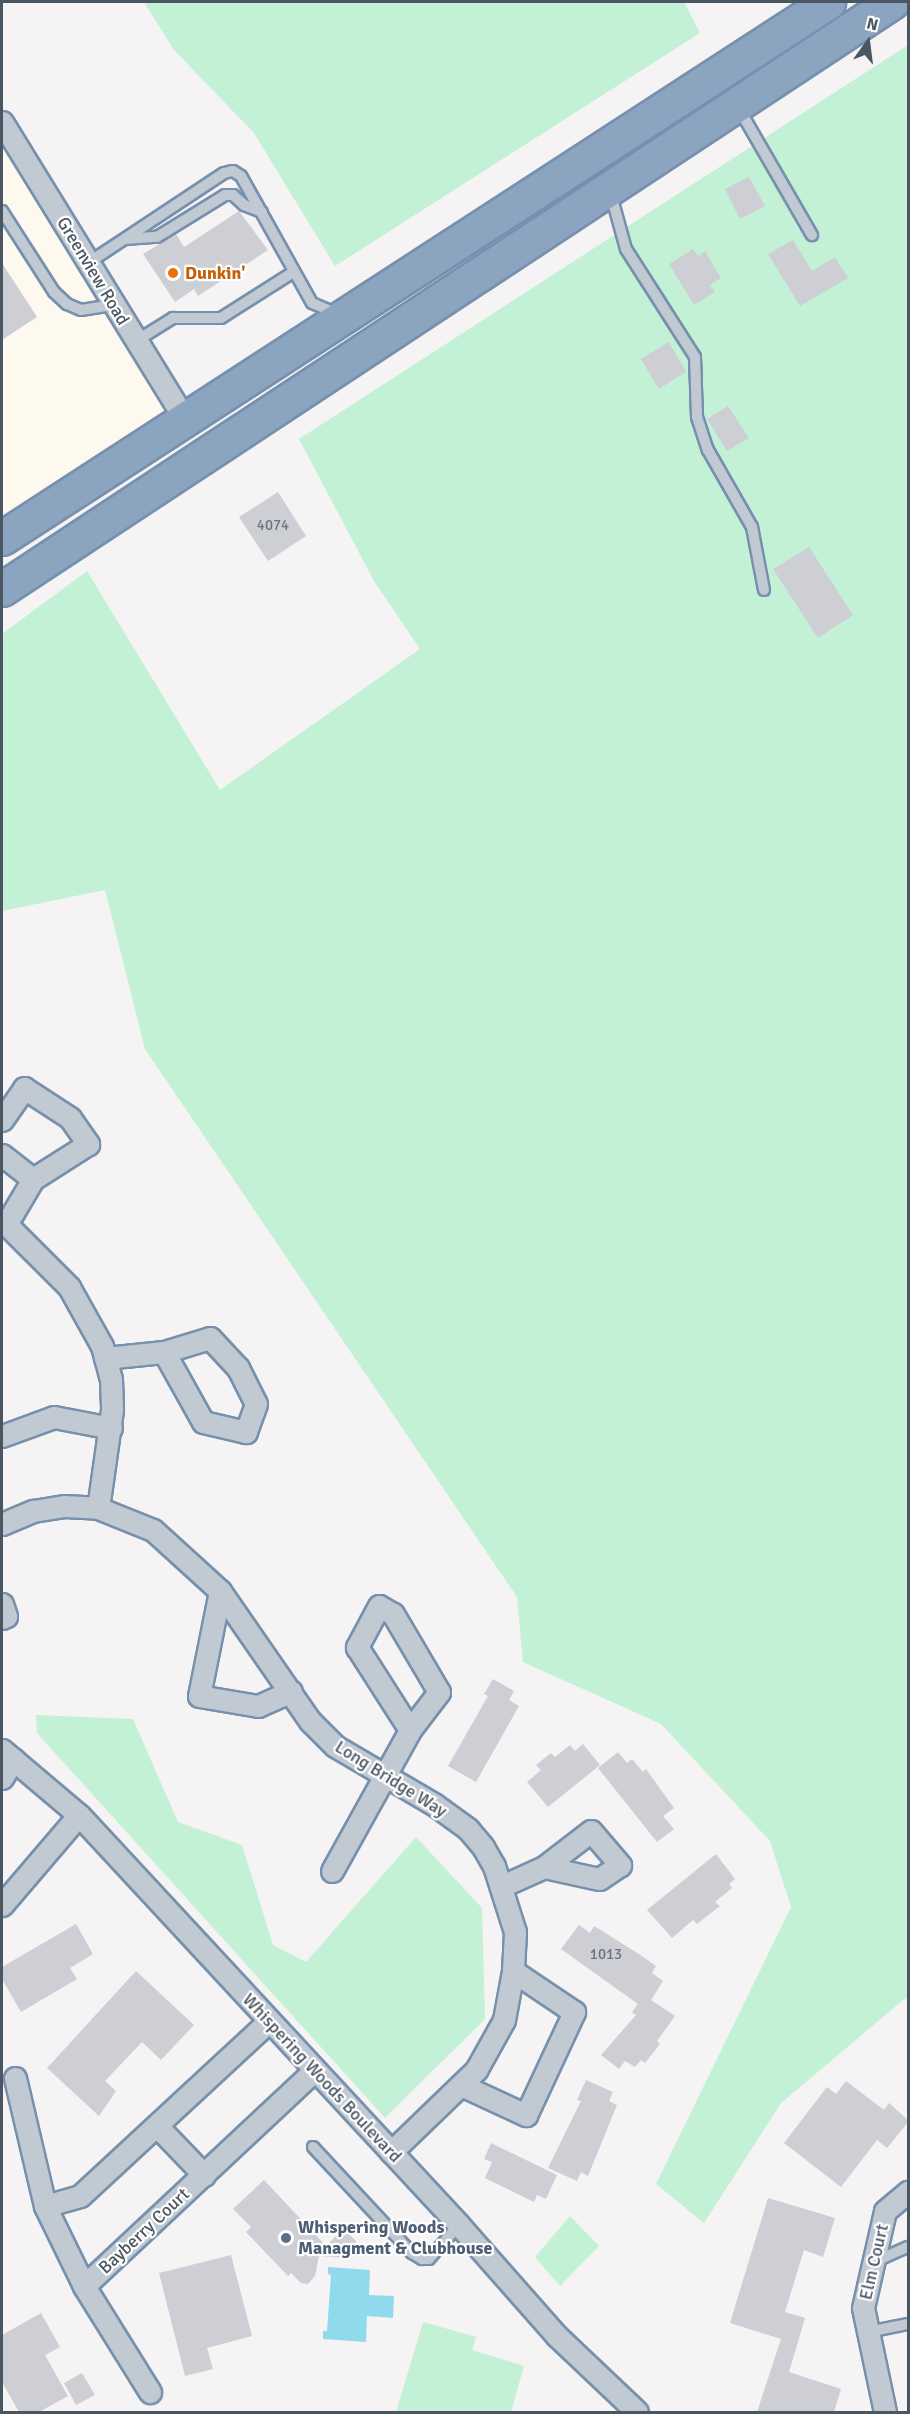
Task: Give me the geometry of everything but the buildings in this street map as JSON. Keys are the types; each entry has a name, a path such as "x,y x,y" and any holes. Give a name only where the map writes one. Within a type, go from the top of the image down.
{"highway":[{"path":"2,538 828,2"},
{"path":"2,589 892,2"}],"street":[{"name":"Greenview Road","path":"2,122 184,419"},
{"path":"2,1120 24,1088 70,1118 88,1144 33,1179 4,1221 69,1287 89,1317 105,1358 111,1379 111,1428 98,1508"},
{"path":"2,1155 33,1179"},
{"path":"105,1358 164,1352 210,1338 238,1368 256,1404 246,1432 203,1422 164,1352"},
{"path":"2,1436 54,1417 111,1428"},
{"name":"Long Bridge Way","path":"2,1524 53,1508 98,1508 153,1530 220,1591 310,1721 335,1746 468,1829 489,1856 502,1886 514,1924 513,1971 504,2020 488,2054 461,2085 391,2152"},
{"path":"220,1591 199,1696 258,1706 291,1691"},
{"path":"2,1604 6,1616 2,1618"},
{"path":"332,1871 410,1730 439,1692 393,1614 380,1606 357,1647 410,1730"},
{"path":"2,1778 8,1755"},
{"name":"Whispering Woods Boulevard","path":"8,1755 79,1815 459,2225 557,2336 637,2412"},
{"path":"2,1905 79,1815"},
{"path":"502,1886 544,1867"},
{"path":"461,2085 526,2115 574,2012 513,1971"},
{"path":"45,2206 80,2196 269,2020"},
{"name":"Bayberry Court","path":"84,2286 315,2070"},
{"name":"Bayberry Court","path":"15,2078 45,2206 84,2286 150,2392"},
{"name":"Bayberry Court","path":"157,2126 204,2175"},
{"name":"Elm Court","path":"885,2412 863,2308 876,2261 885,2211 909,2192"}],"lane":[{"path":"737,104 812,236"},
{"path":"88,264 228,171 241,176 287,255 292,273 312,303 344,316"},
{"path":"609,188 626,249 695,357 697,417 708,450 752,527 764,590"},
{"path":"125,239 157,237 225,195 233,195 244,206 262,212"},
{"path":"2,211 54,292 67,304 81,310 113,305"},
{"path":"136,341 173,318 221,318 292,273"},
{"path":"313,2147 412,2253 422,2259 429,2259 459,2225"},
{"path":"876,2261 909,2247"},
{"path":"868,2331 909,2324"}],"shaded area":[{"path":"2,122 185,419 2,538"}],"green space":[{"path":"144,2 684,2 700,33 335,266 254,133 174,50"},
{"path":"908,45 908,1996 781,2103 704,2223 656,2184 791,1907 770,1841 661,1724 523,1662 517,1597 145,1049 105,890 2,911 2,634 87,571 220,790 420,649 374,581 299,439"},
{"path":"36,1715 133,1719 178,1822 242,1845 273,1945 306,1962 416,1837 482,1908 485,2019 385,2118 37,1733"},
{"path":"570,2216 599,2246 560,2286 535,2257"},
{"path":"423,2322 476,2337 472,2350 524,2366 511,2412 396,2412"}],"water":[{"path":"328,2267 370,2270 369,2295 394,2296 393,2318 367,2316 366,2342 323,2339 323,2331 327,2331 331,2275 328,2274"}],"place":[{"name":"Dunkin'","path":"173,273"},
{"name":"Whispering Woods Managment & Clubhouse","path":"286,2238"}]}
